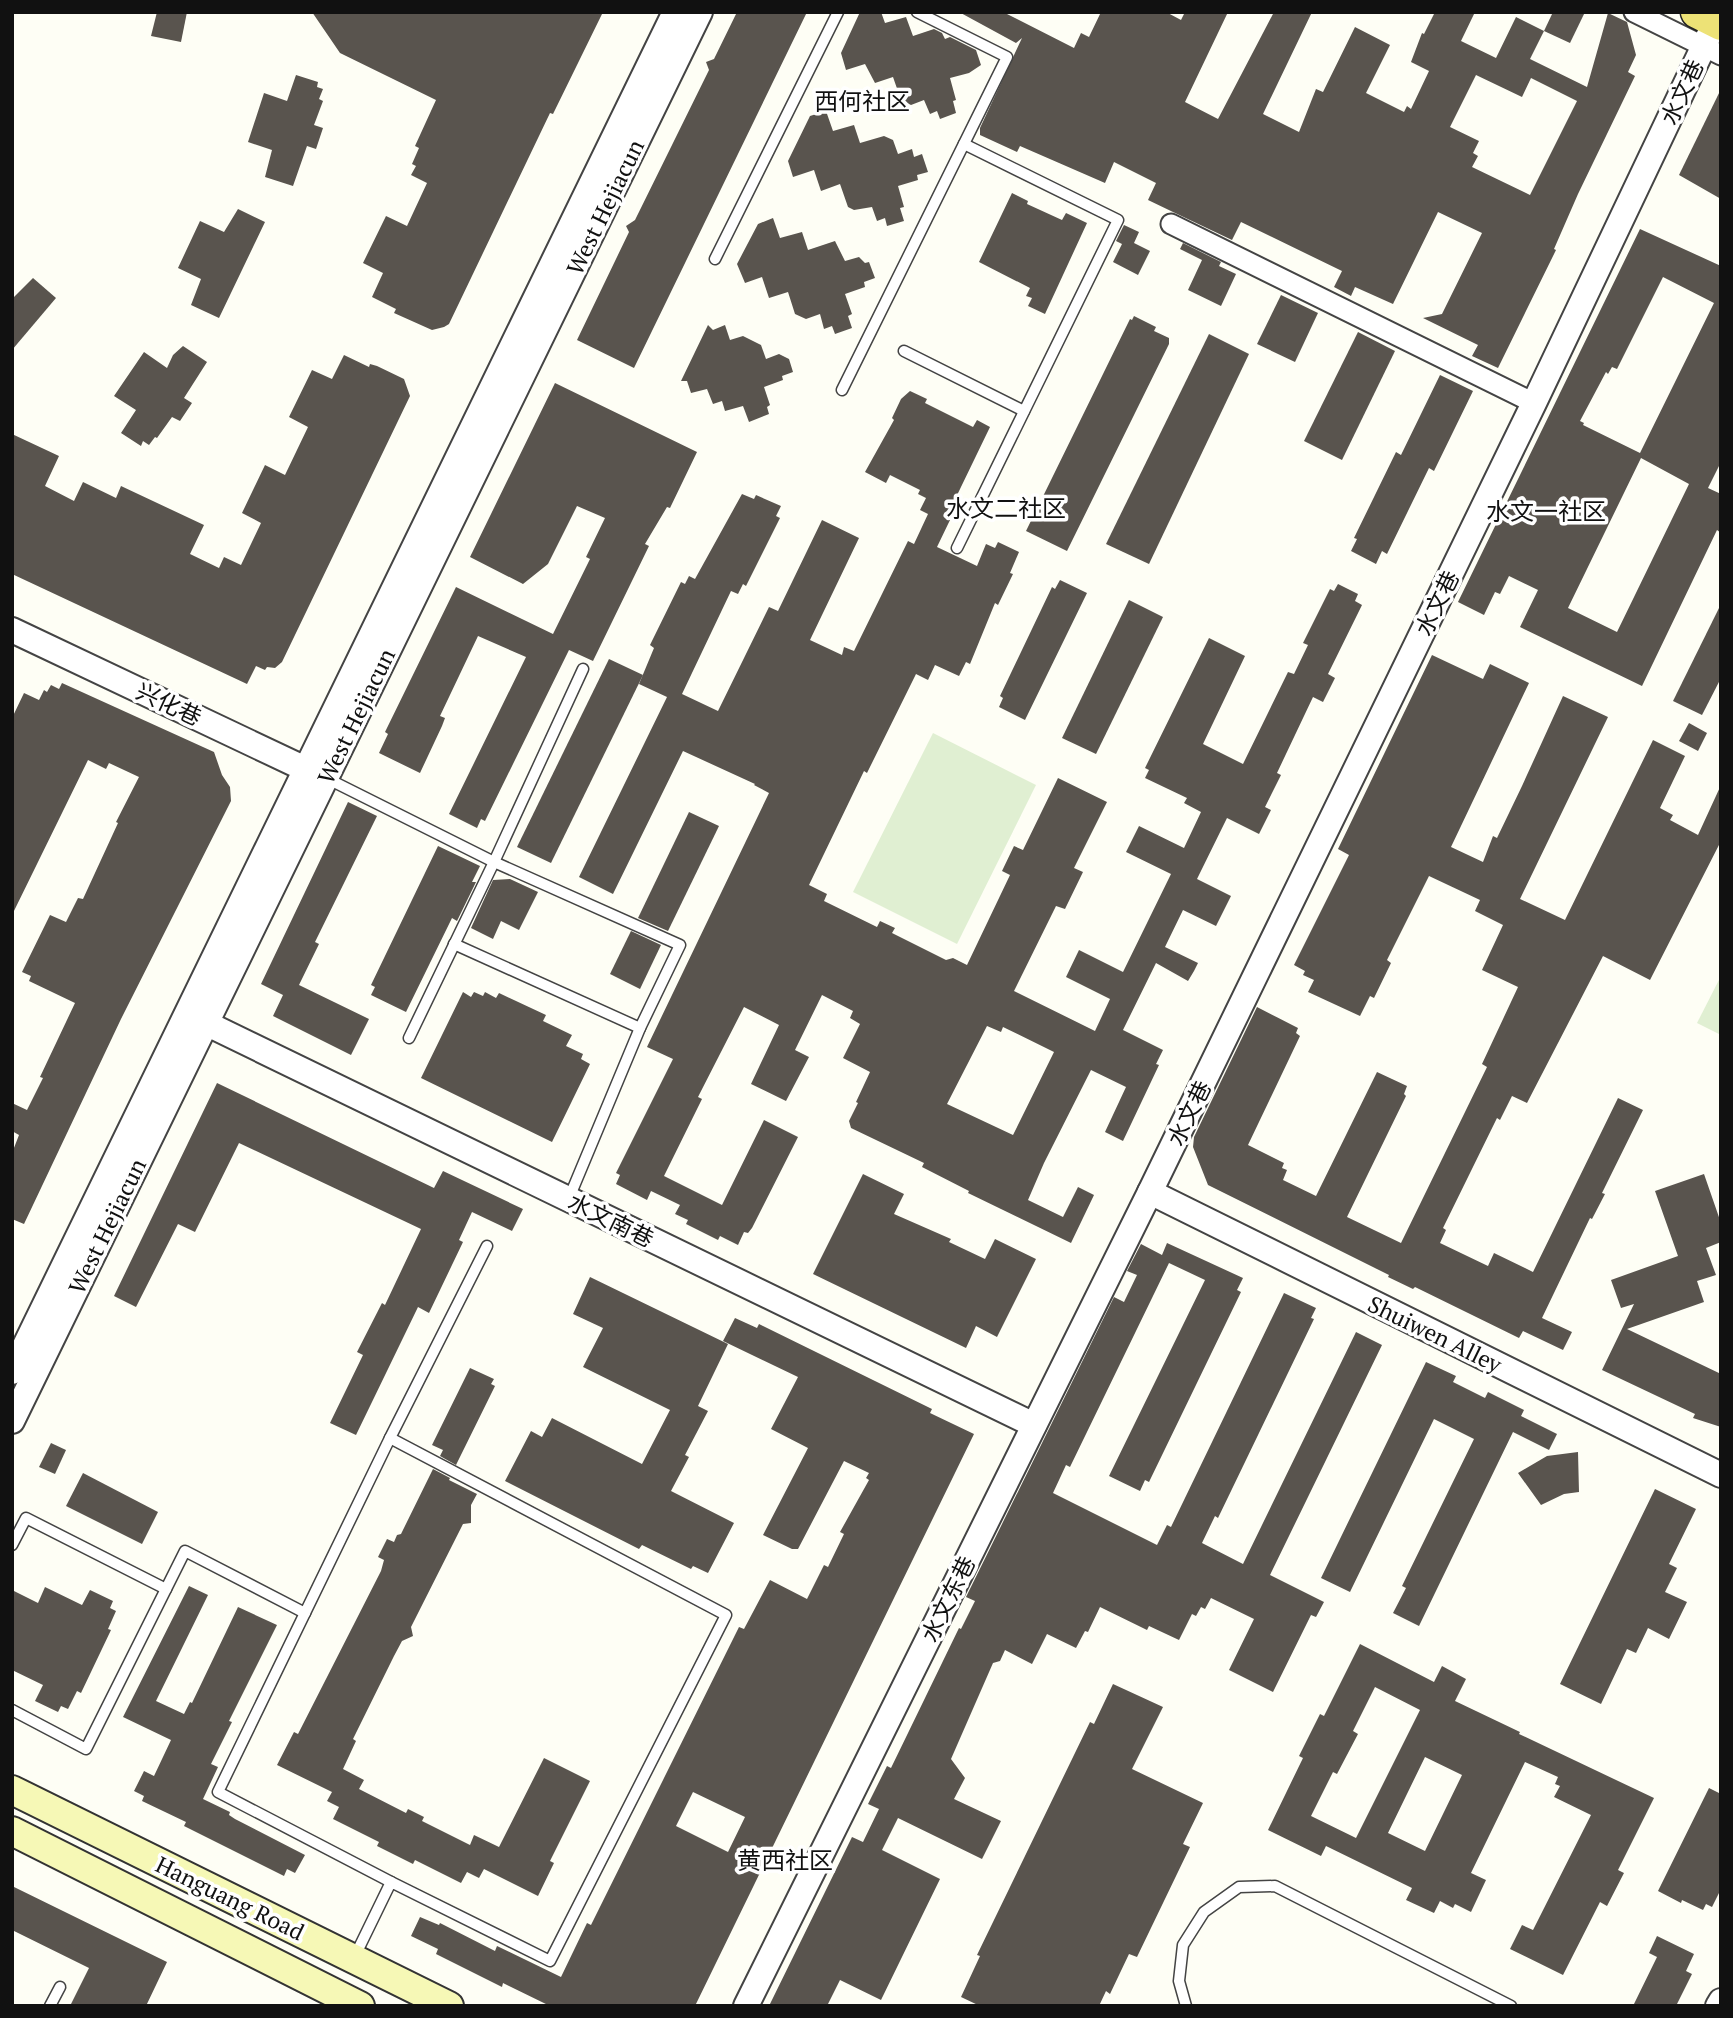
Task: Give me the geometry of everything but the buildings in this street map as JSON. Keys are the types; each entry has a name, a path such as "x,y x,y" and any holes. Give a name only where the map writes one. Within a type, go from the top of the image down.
{"main road":[{"name":"Hanguang Road","path":"12,1790 449,2006"},
{"name":"Hanguang Road","path":"12,1831 360,2006"}],"street":[{"name":"West Hejiacun","path":"12,1421 197,1019 316,774 675,12"},
{"name":"West Hejiacun","path":"316,774 700,12"},
{"path":"1634,12 1713,29"},
{"name":"水文巷","path":"1150,1192 1713,29"},
{"path":"1171,224 1534,403"},
{"name":"兴化巷","path":"12,630 316,774"},
{"name":"West Hejiacun","path":"12,1372 197,1019"},
{"name":"水文南巷","path":"197,1019 1034,1425"},
{"name":"水文东巷","path":"746,2006 1150,1192"},
{"name":"Shuiwen Alley","path":"1150,1192 1721,1475"},
{"path":"1718,2006 1721,2001"}],"lane":[{"path":"715,259 838,12"},
{"path":"842,390 1007,57 917,12"},
{"path":"957,548 1118,220 964,144"},
{"path":"904,351 1024,411"},
{"path":"409,1038 495,862 583,669"},
{"path":"316,774 495,862 680,945 640,1028 569,1199"},
{"path":"454,944 640,1028"},
{"path":"390,1438 726,1615 550,1961 218,1792 390,1438 487,1246"},
{"path":"12,1545 26,1518 166,1589"},
{"path":"12,1710 86,1749 186,1551 305,1613"},
{"path":"354,1959 391,1882"},
{"path":"1186,2006 1179,1981 1183,1945 1204,1912 1239,1887 1275,1886 1511,2006"},
{"path":"50,2006 60,1987"}],"green space":[{"path":"933,733 1036,785 957,944 853,892"},
{"path":"1721,976 1721,1035 1697,1023"}],"district":[{"name":"西何社区","path":"862,101"},
{"name":"水文二社区","path":"1006,508"},
{"name":"水文一社区","path":"1546,511"},
{"name":"黄西社区","path":"785,1860"}]}
